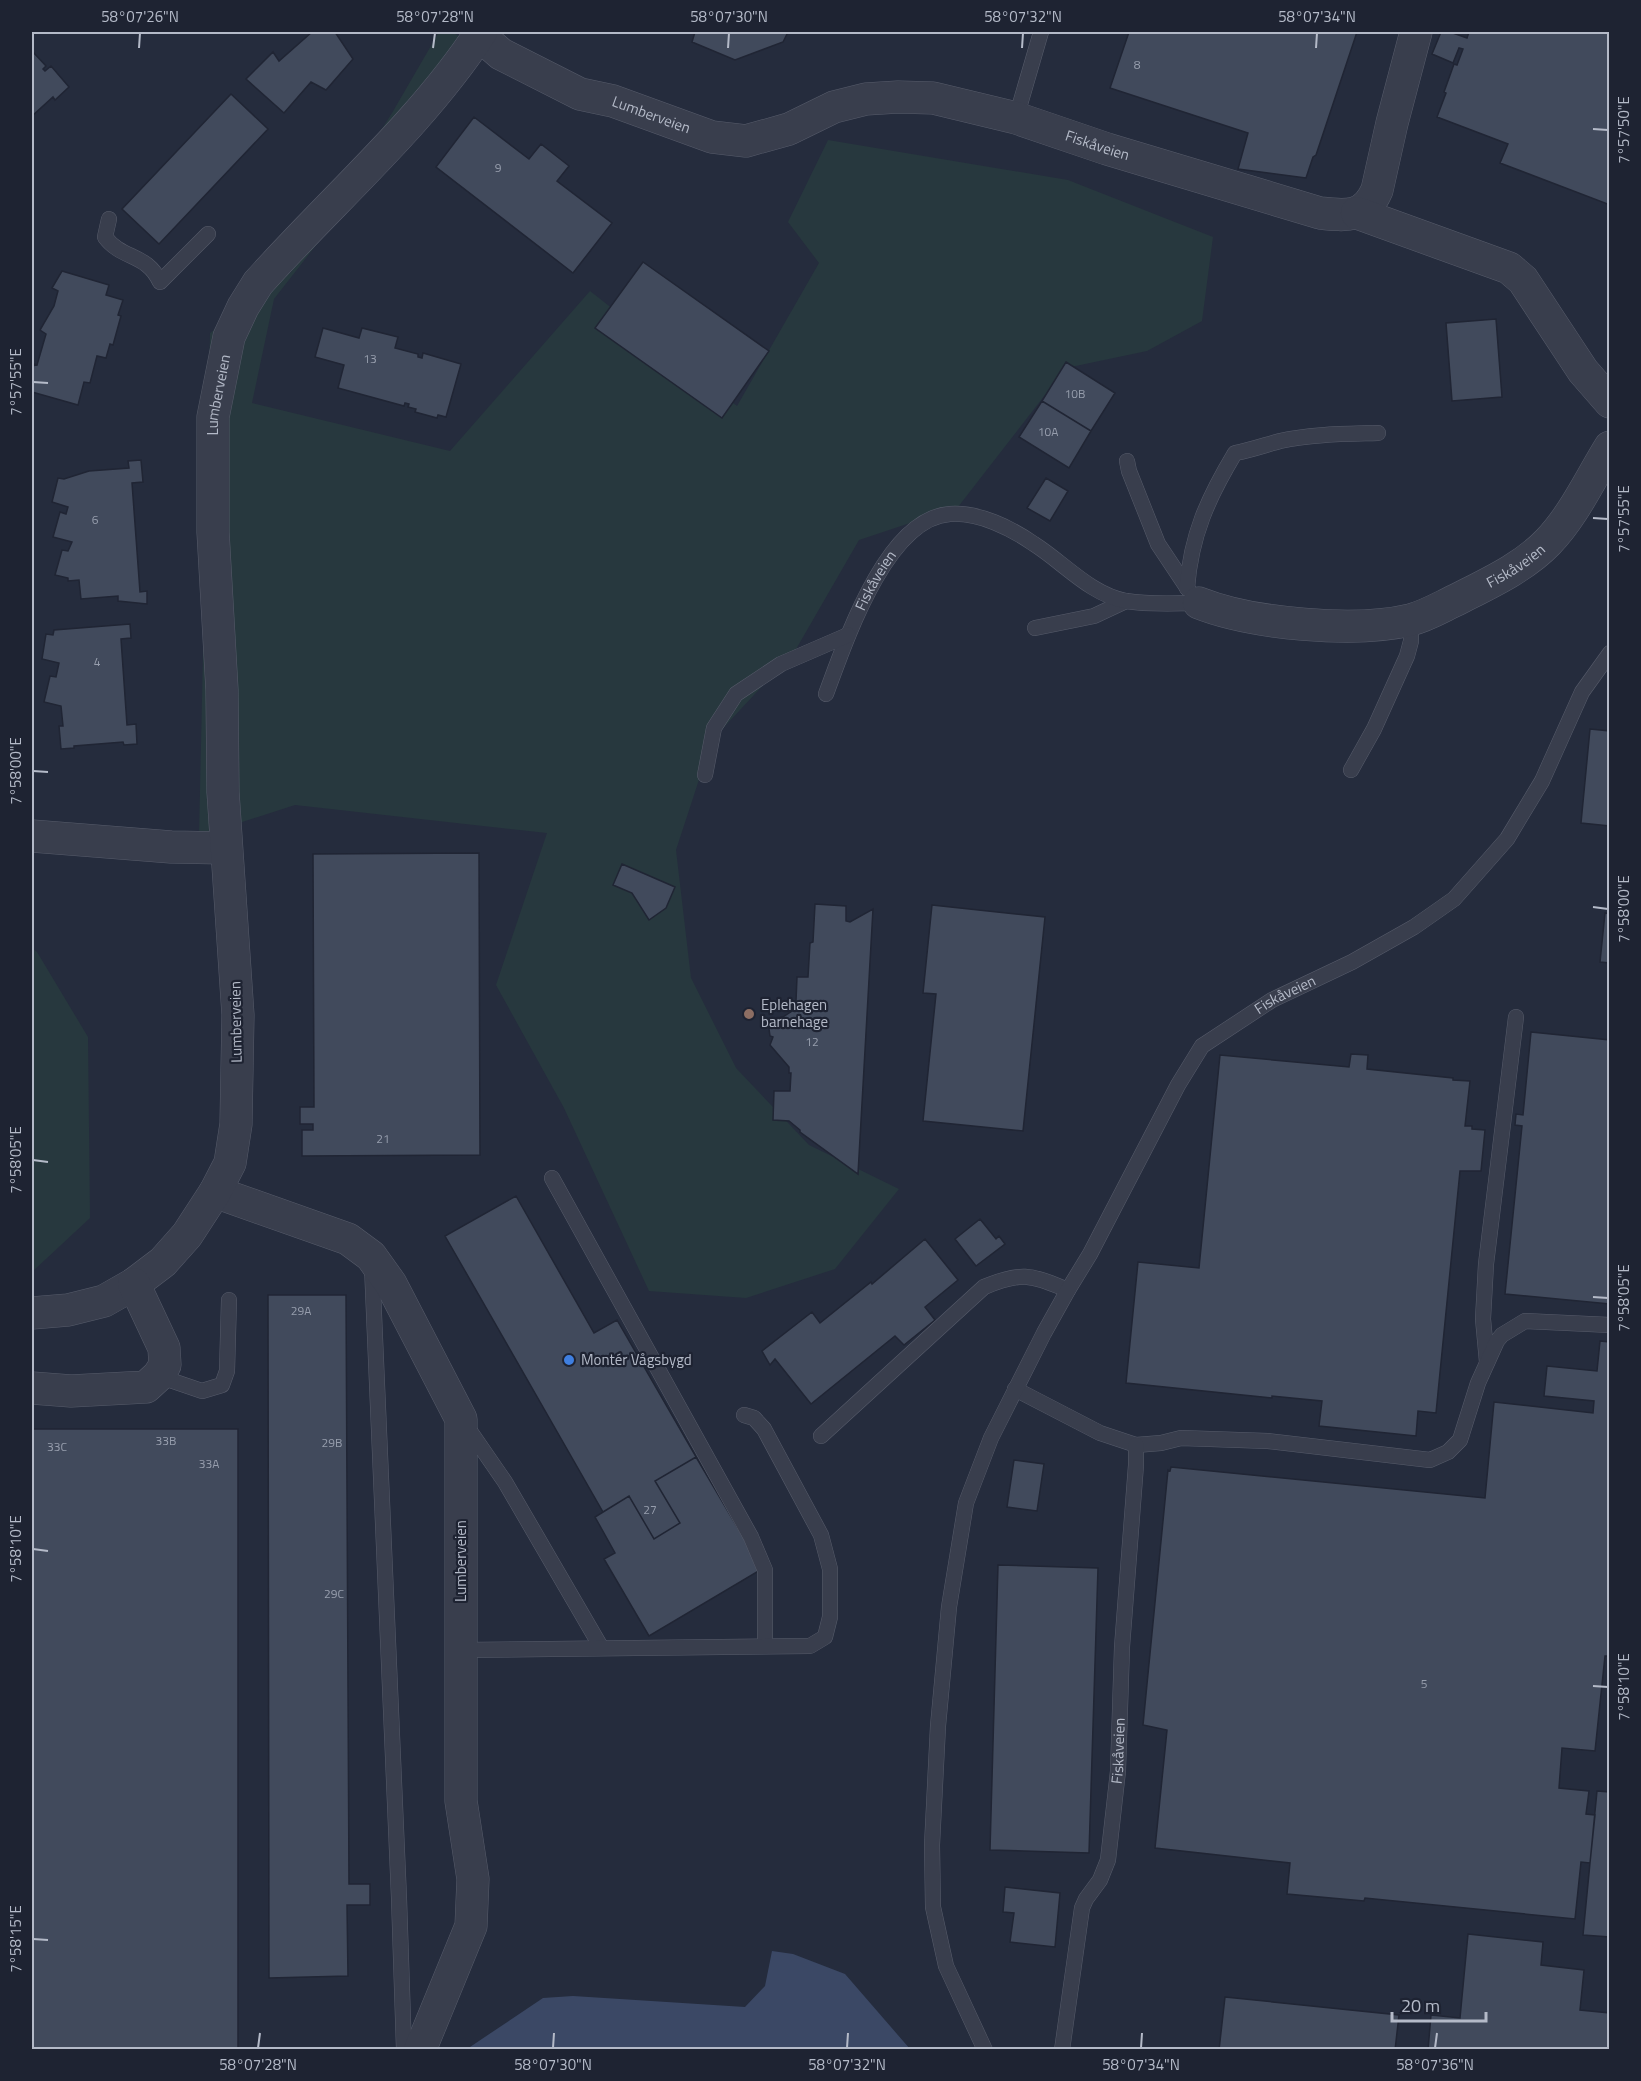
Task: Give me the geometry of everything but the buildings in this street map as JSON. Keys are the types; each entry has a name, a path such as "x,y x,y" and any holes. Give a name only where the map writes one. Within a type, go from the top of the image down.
{"street":[{"path":"1357,213 1373,200 1377,190 1416,32"},
{"name":"Lumberveien","path":"32,1313 68,1310 104,1301 134,1284 163,1262 187,1235 215,1192 230,1163 236,1124 238,1015 225,848 222,701 213,532 213,417 229,337 243,307 258,283 404,128 449,76 480,33 501,54 580,94 613,101 712,136 746,141 789,129 834,106"},
{"name":"Fiskåveien","path":"834,106 866,99 933,98 1016,118 1107,149 1320,213 1347,216 1357,213 1509,268 1523,280 1583,371 1610,402"},
{"name":"Fiskåveien","path":"1193,596 1221,612 1300,623 1352,626 1411,620 1492,582 1548,543 1579,501 1610,447"},
{"path":"32,836 171,847 225,848"},
{"name":"Lumberveien","path":"215,1192 348,1239 371,1256 391,1284 461,1419 461,1801 473,1879 471,1926 420,2049"},
{"path":"32,1388 71,1391 146,1387 158,1376 165,1365 164,1348 134,1284"}],"lane":[{"path":"1016,118 1041,32"},
{"path":"109,219 105,237 112,247 140,260 154,270 160,282 208,234"},
{"path":"1193,596 1189,567 1194,540 1219,480 1235,453 1259,449 1281,441 1338,434 1378,433"},
{"path":"1127,461 1158,544 1193,596"},
{"name":"Fiskåveien","path":"826,694 848,635 879,573 897,545 923,522 948,514 977,516 1010,530 1034,544 1067,570 1100,591 1126,601"},
{"name":"Fiskåveien","path":"1035,628 1094,616 1126,601 1193,596"},
{"path":"1351,770 1374,729 1407,656 1411,641 1411,620"},
{"path":"705,775 714,728 736,694 781,664 848,635"},
{"name":"Fiskåveien","path":"985,2049 946,1966 933,1907 932,1845 938,1726 949,1606 966,1503 990,1438 1178,1085 1202,1046 1272,1000 1352,962 1414,927 1454,899 1507,839 1542,781 1582,692 1610,653"},
{"path":"1487,1362 1483,1319 1486,1264 1516,1017"},
{"path":"552,1178 751,1537 765,1570 765,1646"},
{"path":"371,1256 404,2049"},
{"path":"821,1436 984,1287 1009,1277 1035,1277 1068,1290"},
{"path":"158,1376 202,1391 222,1384 227,1371 229,1300"},
{"path":"1016,1389 1100,1433 1136,1444 1161,1443 1181,1438 1268,1441 1430,1460 1448,1452 1460,1440 1487,1362 1502,1335 1525,1321 1610,1325"},
{"path":"461,1650 810,1646 825,1636 830,1617 830,1569 821,1535 764,1429 754,1418 744,1414"},
{"path":"461,1419 505,1482 601,1647"},
{"name":"Fiskåveien","path":"1062,2049 1082,1908 1100,1880 1108,1860 1118,1771 1122,1647 1136,1444"}],"shaded area":[{"path":"439,32 452,32 488,54 460,61 274,299 252,403 450,451 590,291 737,406 819,263 788,222 828,140 1068,180 1213,237 1202,321 1147,351 1066,368 958,507 859,540 795,651 712,740 676,850 691,978 736,1068 809,1145 899,1189 835,1269 746,1298 649,1291 564,1108 496,985 547,833 295,805 199,836 210,333 291,272 392,113"},
{"path":"32,948 37,952 88,1037 90,1218 32,1272"}],"water":[{"path":"772,1951 793,1954 845,1974 910,2049 467,2049 543,1998 573,1996 745,2007 765,1986"}],"place":[{"name":"Eplehagen barnehage","path":"749,1014"},
{"name":"Montér Vågsbygd","path":"569,1360"}]}
